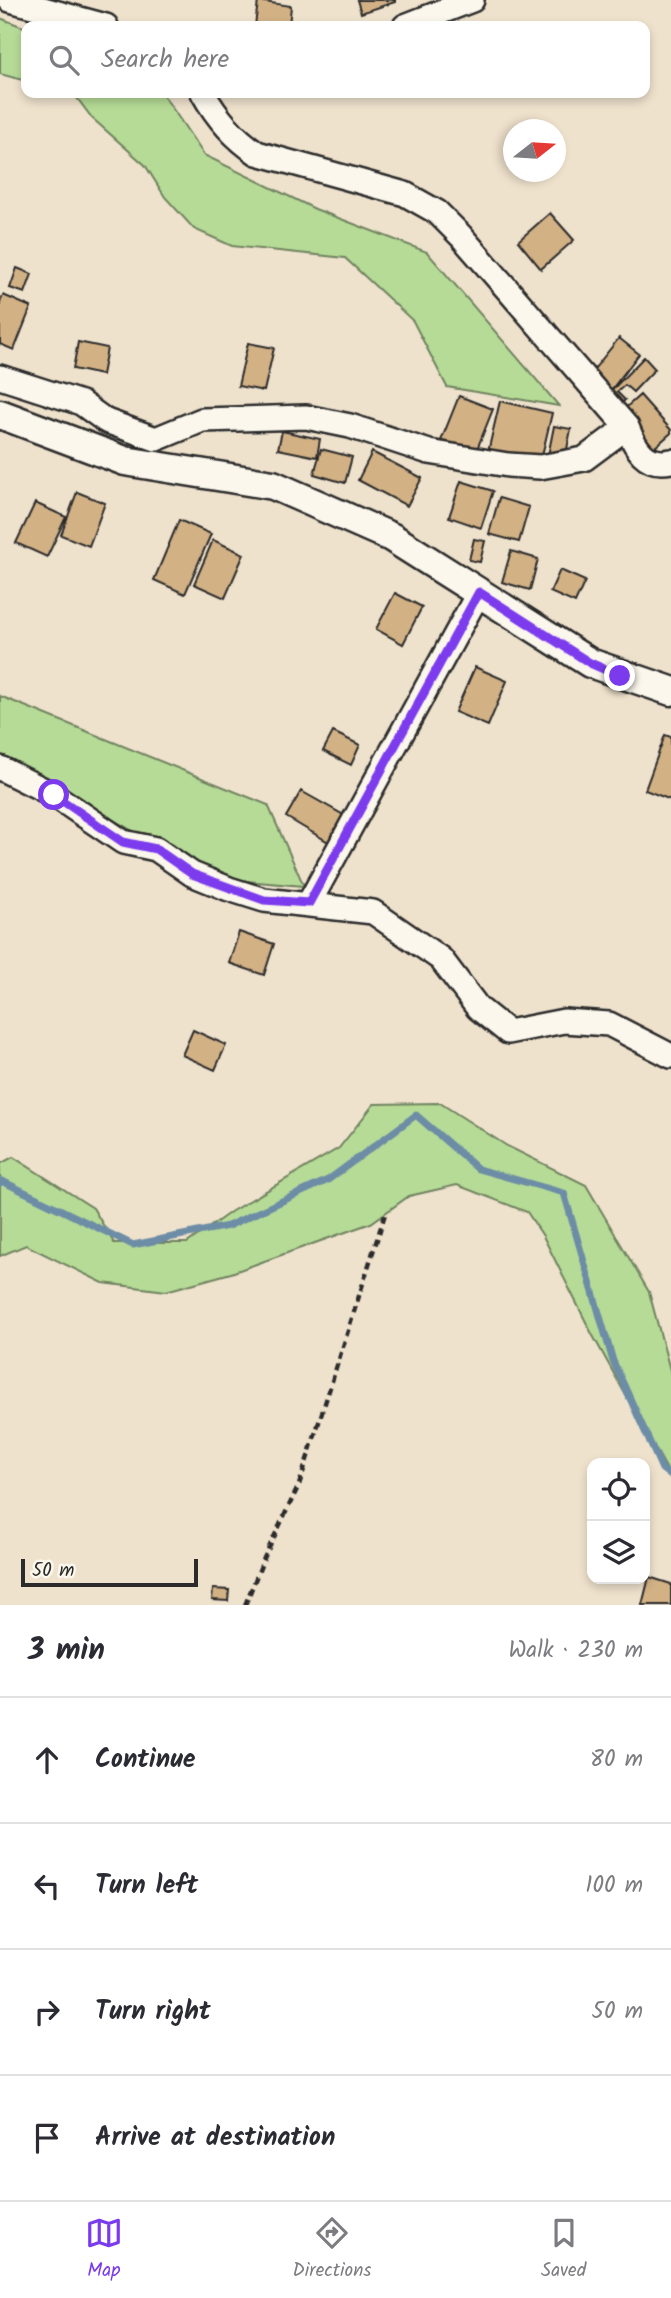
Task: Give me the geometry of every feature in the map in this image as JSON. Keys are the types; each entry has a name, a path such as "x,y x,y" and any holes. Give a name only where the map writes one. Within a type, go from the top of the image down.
{"street":[{"path":"10,0 88,21"},
{"path":"418,21 472,0"},
{"path":"206,98 214,113 237,140 257,153 405,194 437,212 627,426 635,447 645,456 662,463 671,461"},
{"path":"0,377 81,403 106,421 156,439 202,420 306,417 350,426 429,452 508,465 540,467 584,459 627,426"},
{"path":"0,414 125,461 273,485 391,537 590,663 671,691"},
{"path":"309,903 479,592"},
{"path":"0,768 54,795 123,842 156,849 192,874 264,900 373,912 441,959 478,1008 508,1032 564,1021 609,1024 671,1056"}],"path":[{"path":"246,1605 264,1558 299,1485 386,1211"}],"green space":[{"path":"0,18 21,26 21,80 0,74"},
{"path":"77,98 165,98 204,155 315,209 427,252 559,406 447,387 413,321 345,258 232,246 194,229 165,197 145,165 92,118"},
{"path":"0,696 268,805 304,886 235,880 154,843 0,755"},
{"path":"440,1103 507,1146 586,1185 649,1292 671,1374 671,1477 592,1334 543,1236 527,1212 457,1185 409,1196 371,1223 231,1273 166,1291 103,1283 26,1245 0,1256 0,1164 13,1157 93,1208 114,1243 187,1243 232,1211 339,1148 374,1104"}],"building":[{"path":"357,0 395,0 395,2 361,13"},
{"path":"258,1 291,6 290,21 256,21"},
{"path":"550,213 574,240 541,269 518,241"},
{"path":"17,268 32,274 25,293 10,288"},
{"path":"3,295 31,307 14,350 0,344 0,303"},
{"path":"619,338 639,354 611,390 591,373"},
{"path":"78,342 107,348 102,375 73,369"},
{"path":"248,343 274,348 264,391 238,386"},
{"path":"644,357 655,369 633,392 625,385 617,392 625,400 620,405 608,394"},
{"path":"640,395 671,430 654,448 622,411"},
{"path":"459,396 493,409 475,454 441,441"},
{"path":"500,401 552,413 540,464 488,452"},
{"path":"554,426 571,429 565,459 548,456"},
{"path":"282,431 320,439 317,457 278,449"},
{"path":"321,449 352,457 345,483 314,474"},
{"path":"372,452 422,478 407,506 358,480"},
{"path":"461,481 493,491 481,528 449,517"},
{"path":"77,492 105,503 89,546 61,535"},
{"path":"499,498 529,507 519,542 489,534"},
{"path":"35,503 66,517 47,557 16,543"},
{"path":"179,520 211,534 185,594 154,580"},
{"path":"474,539 485,541 480,562 469,560"},
{"path":"213,540 244,554 225,598 194,584"},
{"path":"511,551 538,559 530,590 502,582"},
{"path":"560,570 585,581 575,603 550,592"},
{"path":"395,593 422,607 403,644 376,629"},
{"path":"475,667 507,681 488,726 455,712"},
{"path":"333,732 360,745 351,765 323,751"},
{"path":"665,735 671,737 671,800 645,790"},
{"path":"301,791 347,817 332,844 286,817"},
{"path":"239,932 274,944 264,975 229,963"},
{"path":"193,1030 226,1045 215,1070 182,1055"},
{"path":"650,1577 671,1584 671,1605 642,1605"},
{"path":"213,1589 229,1590 228,1601 212,1600"}],"waterway":[{"path":"0,1183 2,1181 133,1245 228,1226 328,1180 416,1115 478,1169 564,1193 613,1361 662,1469 671,1476"}],"route":[{"path":"54,795 123,842 156,849 192,874 264,900 309,903 479,592 590,663 620,676"}]}
